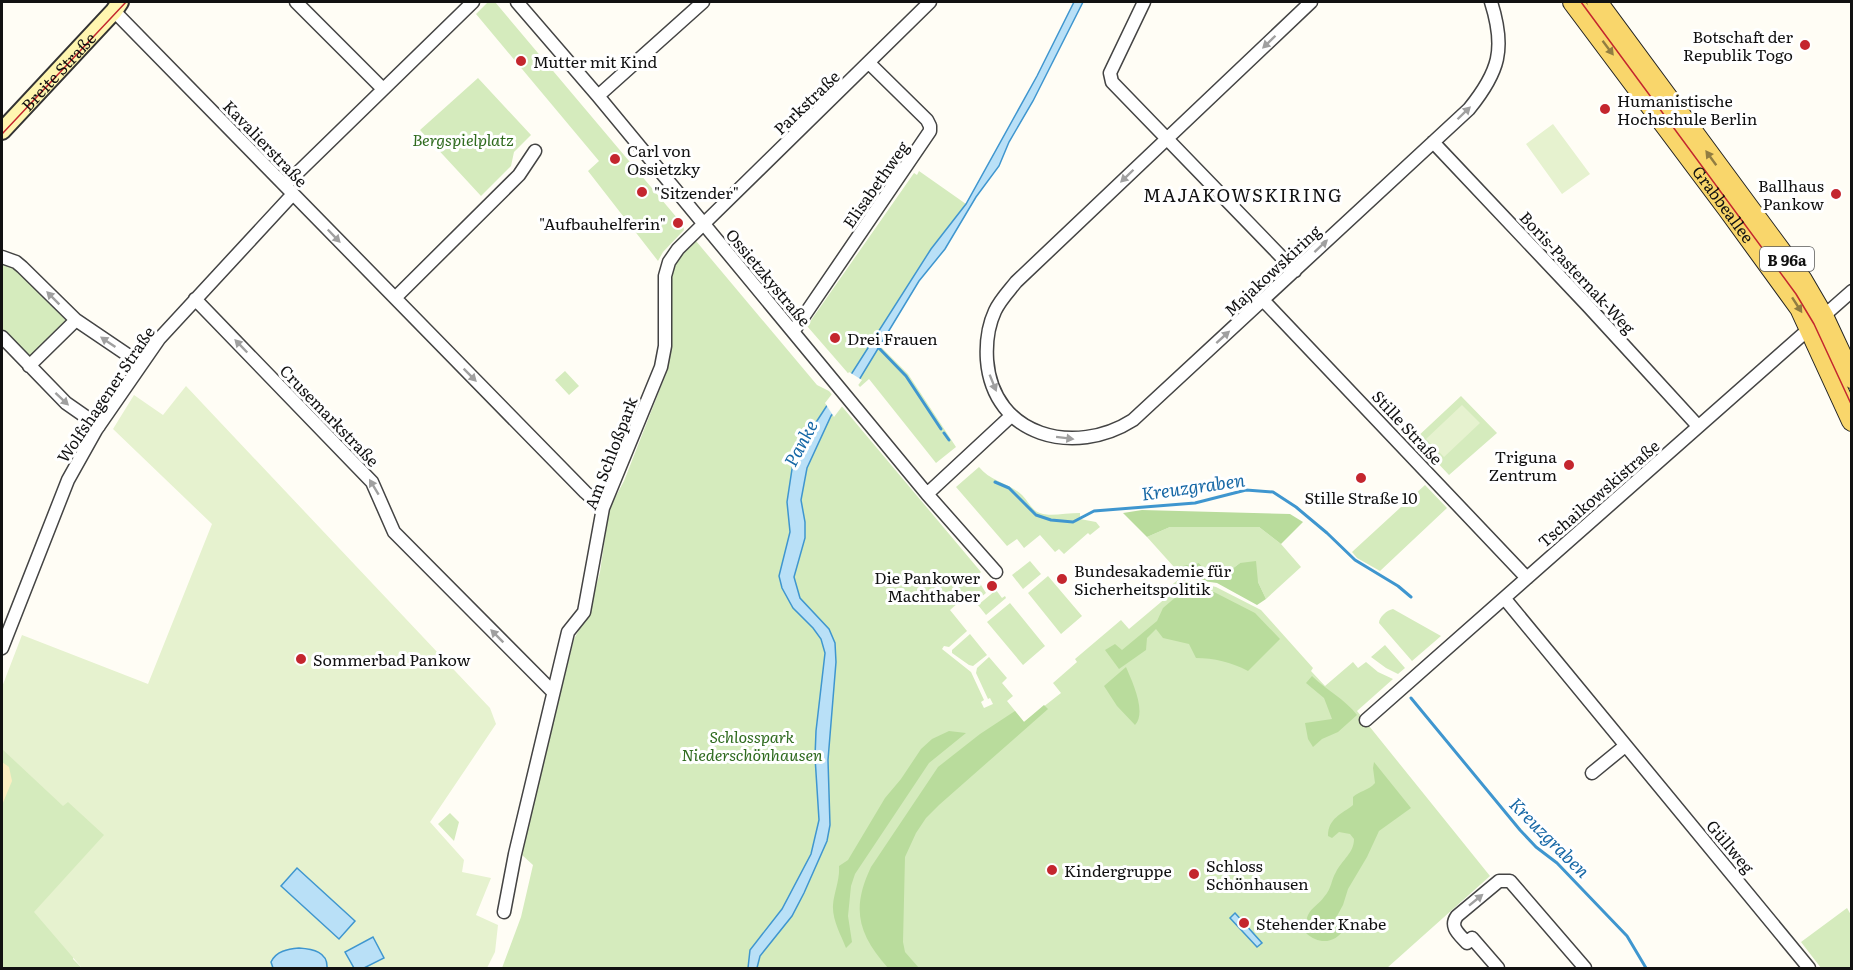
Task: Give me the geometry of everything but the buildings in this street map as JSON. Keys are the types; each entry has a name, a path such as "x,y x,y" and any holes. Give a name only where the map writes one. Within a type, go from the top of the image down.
{"main road":[{"name":"Breite Straße","path":"2,131 117,6 131,2"},
{"name":"Grabbeallee","path":"1573,2 1800,308 1817,322 1851,378"},
{"name":"Grabbeallee","path":"1597,2 1778,246 1815,301 1817,322 1851,421"}],"street":[{"path":"296,2 383,89"},
{"name":"Wolfshagener Straße","path":"2,648 68,480 99,426 159,339 289,189 383,89 473,2"},
{"name":"Ossietzkystraße","path":"517,2 598,96 927,494 996,572"},
{"path":"598,96 703,2"},
{"name":"Parkstraße","path":"704,225 930,2"},
{"path":"1144,2 1110,76 1112,82 1168,137 1295,271"},
{"name":"Majakowskiring","path":"1311,2 1016,282 995,310 987,341 988,368 994,388 1011,416 1033,429 1060,438 1092,437 1121,427 1133,420 1469,109 1492,78 1496,64 1499,40 1491,2"},
{"name":"Kavalierstraße","path":"117,6 289,189 603,508"},
{"name":"Elisabethweg","path":"792,332 930,131 927,120 869,63"},
{"name":"Boris-Pasternak-Weg","path":"1433,142 1698,426"},
{"path":"395,298 519,175 535,151"},
{"name":"Am Schloßpark","path":"504,912 515,854 568,632 584,612 603,508 661,367 665,346 666,271 678,249 704,225"},
{"path":"2,258 16,262 75,320 141,364"},
{"name":"Tschaikowskistraße","path":"1366,720 1851,291"},
{"name":"Crusemarkstraße","path":"195,299 372,482 394,531 553,692"},
{"name":"Stille Straße","path":"1263,300 1527,578"},
{"path":"29,366 75,320"},
{"path":"2,337 66,403 99,426"},
{"path":"927,494 1011,416"},
{"name":"Güllweg","path":"1505,598 1809,969"},
{"path":"1592,773 1626,746"},
{"path":"1498,969 1472,938 1467,943 1453,926 1453,921 1499,881 1510,882 1585,969"}],"green space":[{"path":"488,2 495,2 683,225 684,230 663,252 658,261 588,171 599,161 476,14"},
{"name":"Bergspielplatz","path":"478,78 531,135 514,152 511,166 481,196 420,130"},
{"path":"1553,124 1590,174 1562,194 1526,144"},
{"path":"919,171 966,204 931,249 876,336 880,346 908,374 956,447 936,463 869,379 860,387 807,326 914,173 917,175"},
{"name":"Schlosspark Niederschönhausen","path":"696,241 817,385 829,391 981,572 976,577 986,593 974,603 967,595 950,610 967,631 949,647 944,646 942,649 971,672 984,700 981,702 984,708 993,704 990,698 988,699 976,673 977,668 989,657 1007,678 1002,683 1013,696 1007,701 1024,722 1061,693 1053,683 1077,662 1075,659 1121,620 1129,629 1167,597 1163,592 1179,579 1216,587 1261,610 1313,668 1311,671 1325,686 1353,662 1358,668 1366,662 1378,672 1393,679 1357,711 1490,876 1387,968 502,968 521,917 533,865 522,855 522,845 574,639 589,612 600,572 609,509 624,481 667,371 671,274 679,258"},
{"path":"2,263 17,269 68,320 29,359 2,331"},
{"path":"565,371 579,386 569,395 555,380"},
{"name":"Sommerbad Pankow","path":"186,386 490,708 496,724 430,822 464,860 462,872 491,878 476,915 498,925 495,952 487,968 82,968 34,912 104,835 68,802 63,806 2,749 2,687 22,635 148,684 212,524 113,429 134,395 163,415"},
{"path":"1461,396 1497,433 1449,475 1415,439"},
{"path":"1462,405 1480,423 1444,457 1426,439"},
{"path":"979,467 989,476 1017,491 1039,513 1051,515 1080,513 1080,519 1096,522 1100,527 1090,535 1088,533 1064,554 1059,549 1055,552 1040,535 1024,548 1017,539 1007,546 956,487"},
{"path":"1425,485 1447,508 1380,571 1357,558 1352,552"},
{"path":"1142,510 1290,514 1303,522 1281,544 1259,527 1170,527 1147,537 1123,513"},
{"path":"1170,527 1259,527 1281,544 1301,567 1266,599 1258,582 1240,563 1228,572 1206,570 1199,563 1174,567 1147,537"},
{"path":"1030,561 1041,574 1023,589 1012,575"},
{"path":"1256,561 1258,582 1266,599 1257,605 1217,583 1182,578 1174,567 1199,563 1206,570 1228,572 1240,563"},
{"path":"1048,576 1082,616 1061,634 1028,593"},
{"path":"996,590 1002,598 1005,596 1006,598 986,615 978,605"},
{"path":"1184,590 1214,592 1255,613 1280,639 1248,671 1222,661 1196,658 1189,644 1163,638 1156,629 1147,638 1146,650 1119,669 1105,650 1115,644 1122,650 1157,621 1163,608"},
{"path":"1010,603 1045,646 1023,665 987,622"},
{"path":"1393,609 1441,636 1412,661 1379,623 1384,614"},
{"path":"970,634 987,655 973,666 952,653 952,650"},
{"path":"1385,645 1405,668 1398,674 1371,657"},
{"path":"1126,667 1139,705 1140,712 1135,725 1117,706 1104,686"},
{"path":"1312,676 1357,715 1338,732 1322,739 1313,747 1308,739 1305,723 1332,719 1324,698 1306,683"},
{"path":"2,697 136,712 73,959 82,968 2,968"},
{"path":"1044,705 1048,709 939,805 916,833 905,857 903,942 905,952 919,968 888,968 870,944 861,921 861,896 871,867 938,767 980,734 1015,711 1024,722"},
{"path":"949,731 966,733 929,763 855,874 851,886 848,916 852,942 846,948 833,911 839,866 848,860 885,798 921,749 932,739"},
{"path":"1374,762 1411,808 1379,831 1348,889 1337,916 1345,928 1332,940 1316,940 1306,933 1308,915 1327,894 1334,875 1350,852 1354,839 1350,834 1339,832 1332,838 1328,836 1330,825 1336,817 1353,805 1353,797 1375,783"},
{"path":"450,813 459,822 454,841 438,824"},
{"path":"1847,908 1851,915 1851,968 1821,968 1801,942"}],"sand":[{"path":"2,762 9,767 12,781 2,805"}],"water":[{"path":"1074,2 1083,2 1033,101 1009,142 999,166 976,197 945,249 919,281 859,380 831,416 807,468 801,500 805,538 794,577 800,598 829,629 835,643 836,662 828,760 830,825 827,841 792,916 760,956 757,968 748,968 750,950 782,909 811,854 819,820 815,757 825,653 821,639 793,608 782,588 779,576 790,532 787,502 794,456 826,407 852,373 931,249 966,204 1037,76"},
{"path":"297,868 355,921 339,939 281,886"},
{"path":"1235,913 1262,943 1257,947 1230,918"},
{"path":"373,937 384,958 364,968 354,968 345,952"},
{"path":"299,948 319,952 325,958 327,968 273,968 271,962 276,955"}],"pier":[{"path":"849,372 862,380 834,417 825,403"}],"waterway":[{"name":"Kreuzgraben","path":"876,345 906,376 941,429"},
{"name":"Kreuzgraben","path":"944,433 949,440"},
{"name":"Kreuzgraben","path":"995,482 1009,488 1036,515 1051,520 1073,522 1094,511 1195,503 1246,490 1273,492 1296,507 1355,560 1398,586 1411,597"},
{"name":"Kreuzgraben","path":"1411,698 1520,830 1536,847 1557,863 1627,936 1646,968"}],"tram line":[{"path":"2,134 126,2"},
{"path":"1581,2 1796,294 1814,324 1852,406"}],"place":[{"name":"Botschaft der Republik Togo","path":"1805,45"},
{"name":"Mutter mit Kind","path":"521,61"},
{"name":"Humanistische Hochschule Berlin","path":"1605,109"},
{"name":"Carl von Ossietzky","path":"615,159"},
{"name":"\"Sitzender\"","path":"642,192"},
{"name":"Ballhaus Pankow","path":"1836,194"},
{"name":"\"Aufbauhelferin\"","path":"678,223"},
{"name":"Drei Frauen","path":"835,338"},
{"name":"Triguna Zentrum","path":"1569,465"},
{"name":"Stille Straße 10","path":"1361,478"},
{"name":"Bundesakademie für Sicherheitspolitik","path":"1062,579"},
{"name":"Die Pankower Machthaber","path":"992,586"},
{"name":"Sommerbad Pankow","path":"301,659"},
{"name":"Kindergruppe","path":"1052,870"},
{"name":"Schloss Schönhausen","path":"1194,874"},
{"name":"Stehender Knabe","path":"1244,923"}],"district":[{"name":"MAJAKOWSKIRING","path":"1243,194"}],"water label":[{"name":"Panke","path":"800,443"}]}
